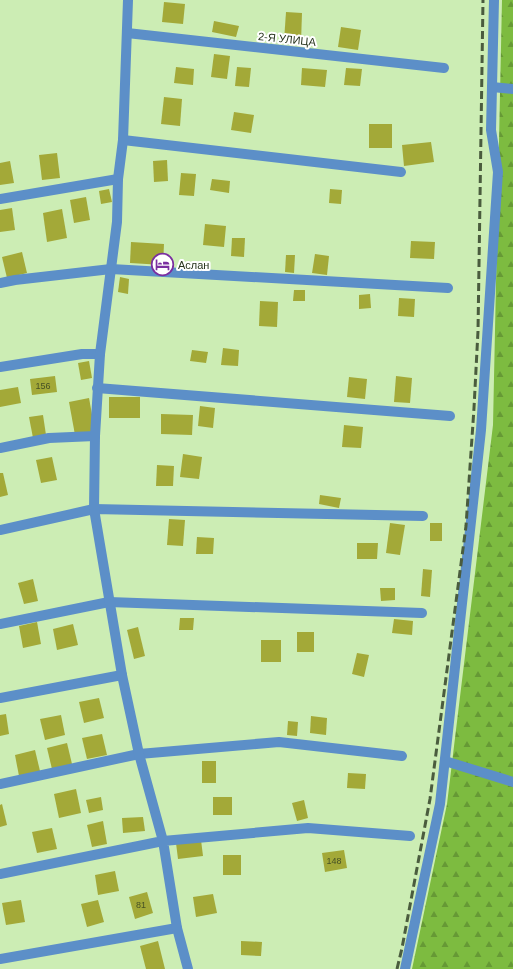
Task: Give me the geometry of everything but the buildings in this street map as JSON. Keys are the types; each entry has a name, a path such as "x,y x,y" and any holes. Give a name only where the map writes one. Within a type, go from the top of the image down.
{"street":[{"path":"128,0 123,140 118,179 117,222 100,354 95,436 94,509 122,674 139,754 163,841 177,928 188,969"},
{"path":"405,969 440,804 481,430 498,172 491,130 494,0"},
{"name":"2-Я УЛИЦА","path":"127,33 444,68"},
{"path":"492,87 513,89"},
{"path":"123,140 401,172"},
{"path":"0,199 118,179"},
{"path":"0,283 111,269 448,288"},
{"path":"0,367 82,354 100,354"},
{"path":"98,388 450,416"},
{"path":"0,448 50,438 95,436"},
{"path":"0,530 94,509 423,516"},
{"path":"0,624 109,602 422,613"},
{"path":"0,698 122,674"},
{"path":"0,784 139,754 279,742 402,756"},
{"path":"445,761 513,782"},
{"path":"0,874 163,841 308,828 410,836"},
{"path":"0,959 177,928"}],"green space":[{"path":"502,0 513,0 513,969 412,969 447,804 493,425"}],"railway":[{"path":"397,969 430,799 466,526 478,331 483,0"}],"place":[{"name":"Аслан","path":"162,265"}]}
